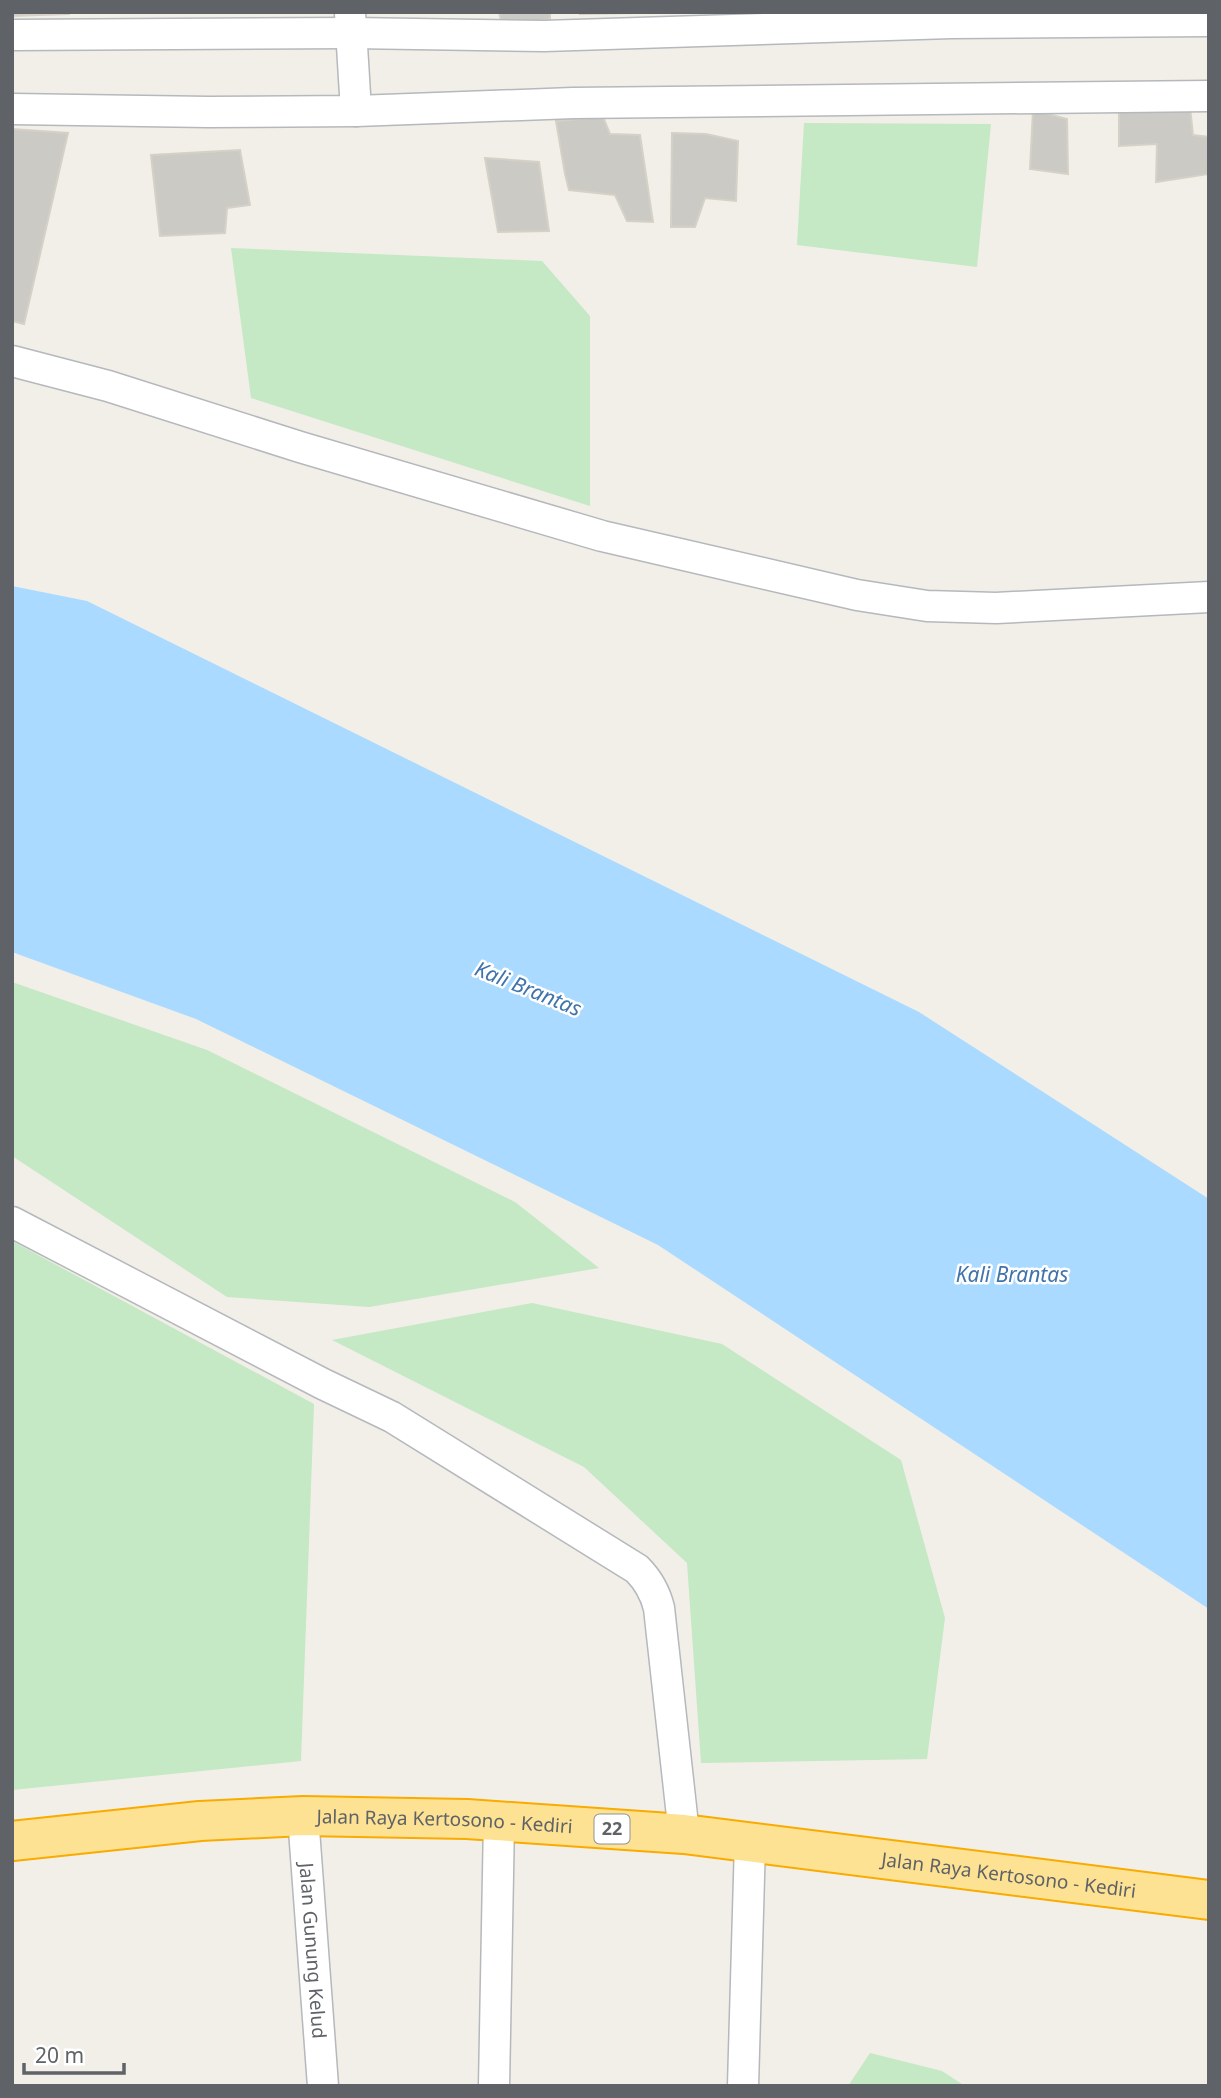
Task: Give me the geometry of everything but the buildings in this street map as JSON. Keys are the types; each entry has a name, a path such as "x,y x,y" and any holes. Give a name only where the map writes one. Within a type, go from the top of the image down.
{"highway":[{"name":"Jalan Raya Kertosono - Kediri","path":"12,1841 200,1821 303,1816 499,1821 684,1834 1209,1900"}],"street":[{"path":"12,35 351,22 544,36 951,23 1209,21"},
{"path":"351,22 356,110"},
{"path":"12,109 208,112 573,103 1209,96"},
{"path":"12,361 108,386 300,447 602,536 857,595 927,606 996,608 1209,597"},
{"path":"12,1222 392,1418 638,1569 656,1596 659,1608 684,1834"},
{"name":"Jalan Gunung Kelud","path":"303,1816 323,2086"},
{"path":"494,2086 499,1821"},
{"path":"743,2086 750,1842"}],"green space":[{"path":"804,123 991,124 977,267 797,245"},
{"path":"231,248 542,261 590,316 590,506 251,398"},
{"path":"12,982 207,1050 515,1202 599,1268 369,1307 227,1297 12,1156"},
{"path":"12,1241 314,1404 301,1761 12,1790"},
{"path":"532,1303 722,1344 901,1460 945,1618 927,1759 701,1763 687,1563 584,1467 332,1340"},
{"path":"870,2053 942,2071 965,2086 848,2086"}],"water":[{"name":"Kali Brantas","path":"12,586 87,601 919,1012 1209,1199 1209,1609 658,1245 196,1019 12,952"}]}
